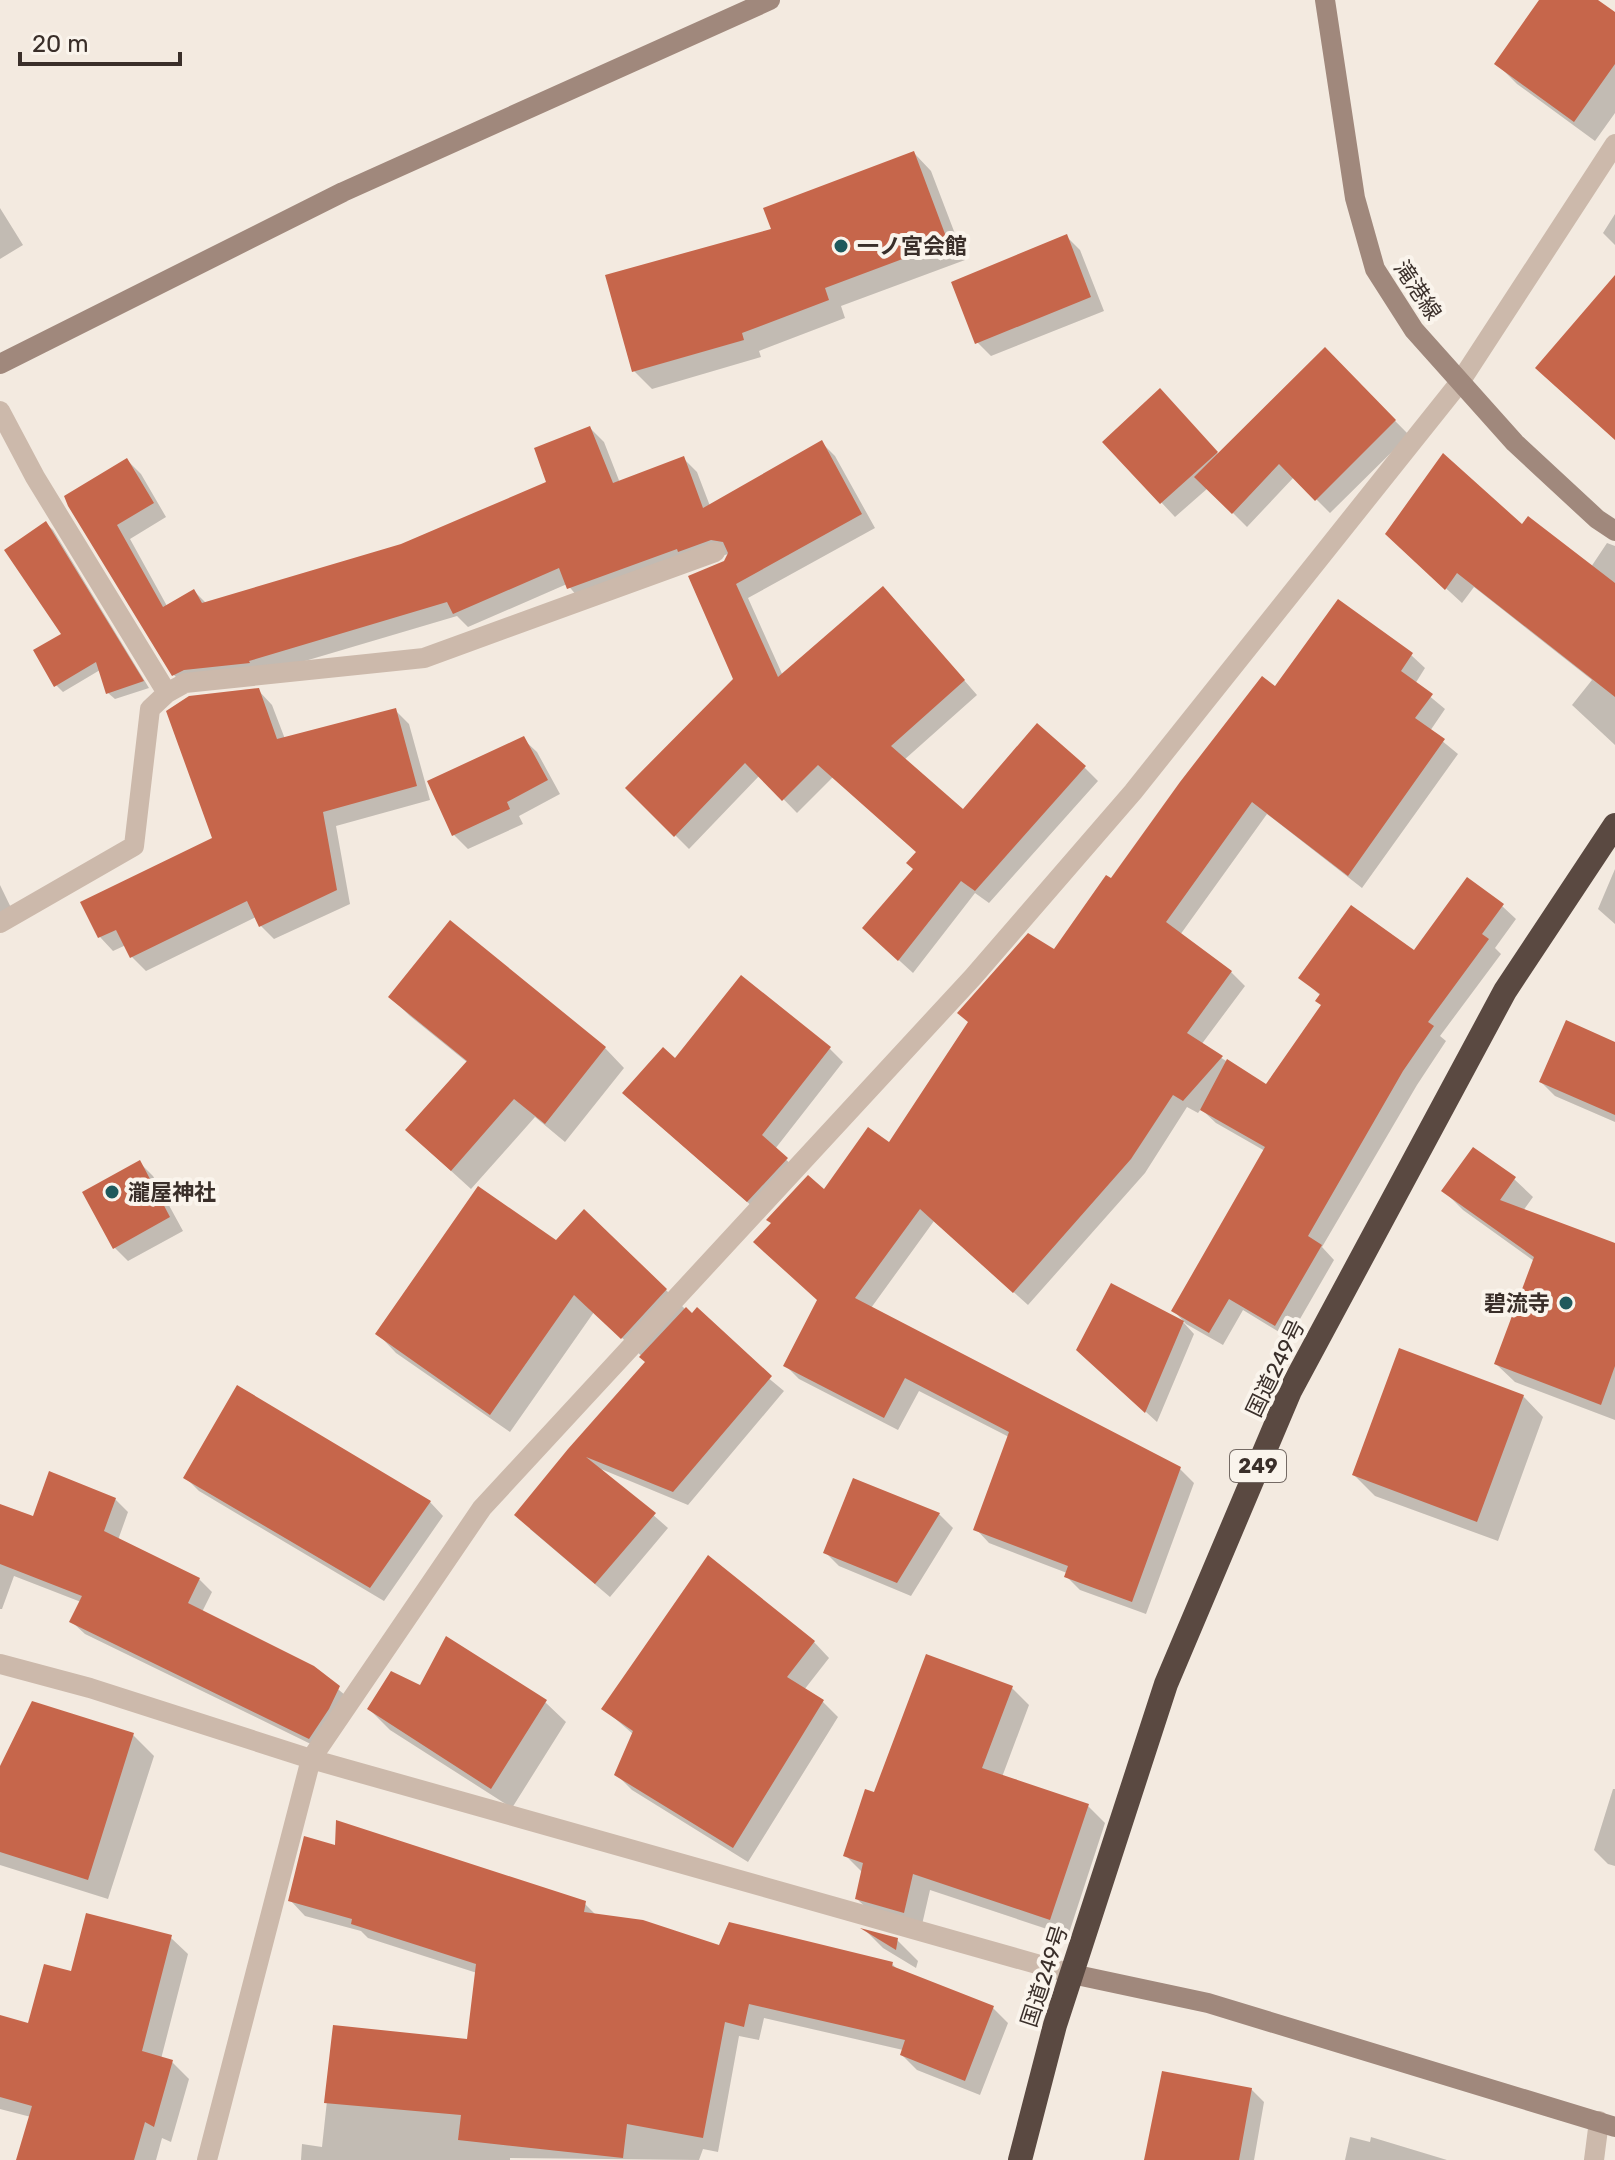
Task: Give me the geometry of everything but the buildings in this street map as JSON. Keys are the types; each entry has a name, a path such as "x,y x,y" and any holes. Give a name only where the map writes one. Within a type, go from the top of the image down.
{"highway":[{"name":"国道249号","path":"1020,2160 1055,2025 1166,1684 1290,1391 1505,991 1615,825"}],"street":[{"path":"0,364 343,192 770,0"},
{"name":"滝港線","path":"1325,0 1355,198 1375,269 1414,330 1515,443 1597,519 1615,531"},
{"path":"207,2160 311,1759 482,1508 1050,891 1133,792 1460,382 1615,144"},
{"path":"0,411 35,477 167,693"},
{"path":"0,923 134,846 150,709 167,693 185,683 424,658 715,552"},
{"path":"0,1664 90,1688 311,1759 1072,1974 1208,2003 1607,2124 1594,2160"}],"place":[{"name":"一ノ宮会館","path":"841,246"},
{"name":"瀧屋神社","path":"112,1192"},
{"name":"碧流寺","path":"1566,1303"}]}
